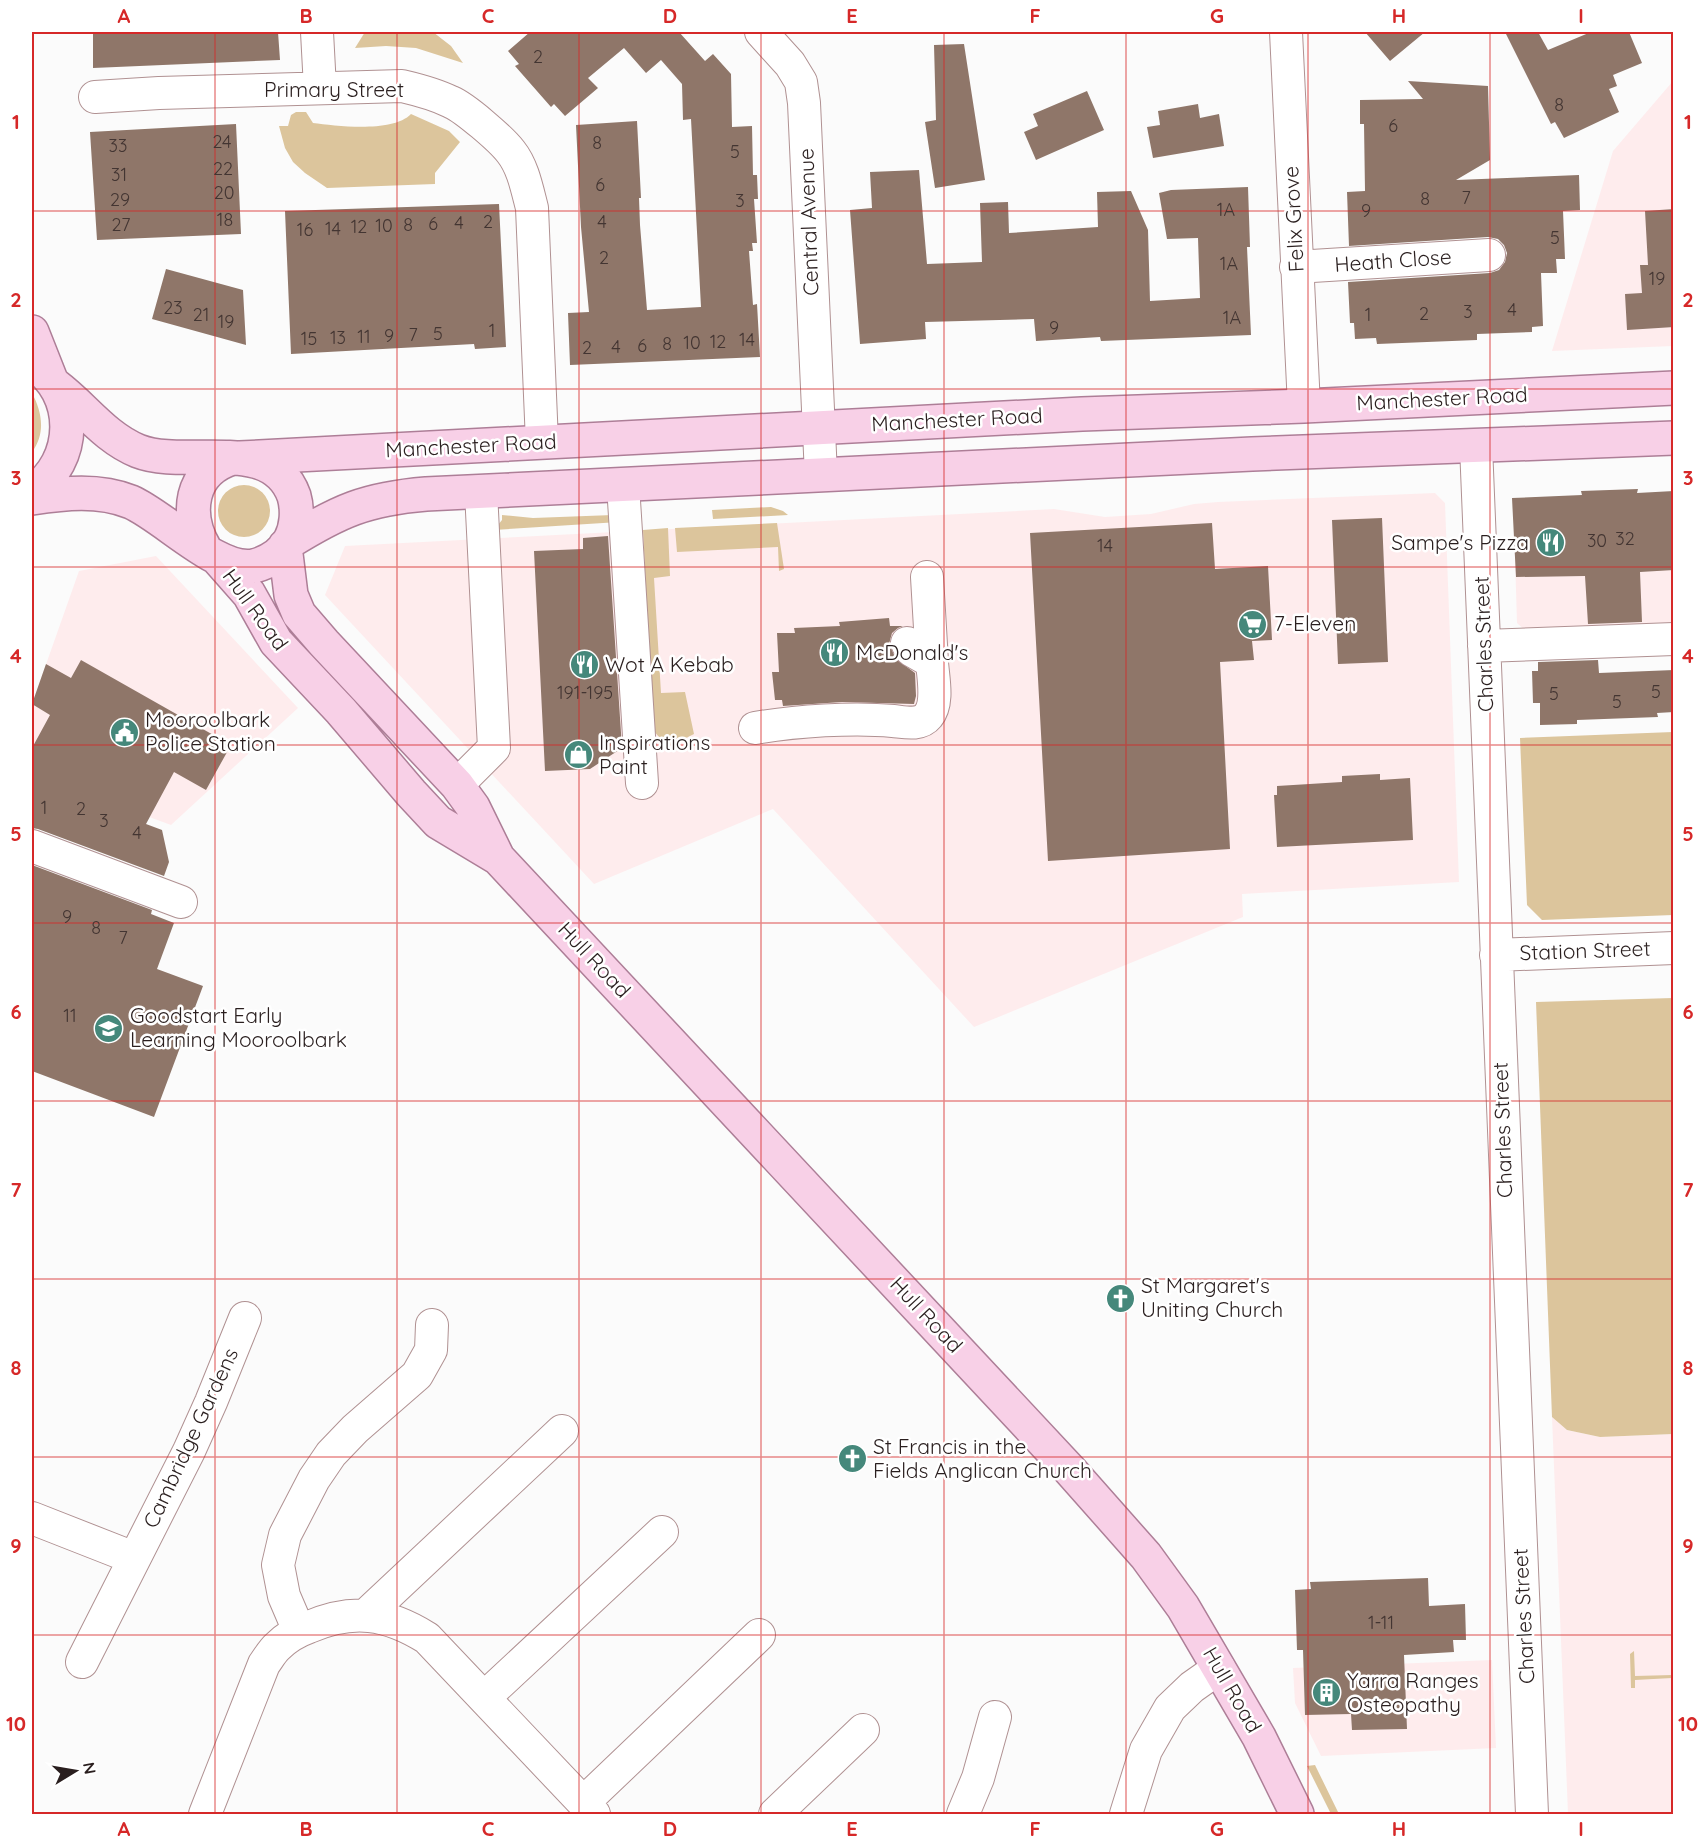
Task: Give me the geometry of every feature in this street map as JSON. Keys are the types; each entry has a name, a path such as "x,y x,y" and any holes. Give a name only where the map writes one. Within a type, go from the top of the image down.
{"main road":[{"name":"Hull Road","path":"32,333 46,376 96,424 113,437 137,451 153,456 236,458 260,462 275,469 291,490 297,508 293,534 287,544 272,559 248,567 232,565 212,555 160,518 129,502 81,493 32,498"},
{"path":"32,492 54,471 67,439 67,416 46,376"},
{"name":"Manchester Road","path":"236,458 1082,414 1674,388"},
{"path":"1474,398 1476,446"},
{"path":"287,544 332,516 361,504 392,497 1252,454 1674,438"},
{"name":"Hull Road","path":"236,458 225,460 210,470 200,482 192,510 193,519 198,537 249,594 276,642 341,711 438,822 498,858 1109,1512 1146,1556 1183,1607 1259,1737 1297,1815"},
{"name":"Hull Road","path":"287,544 289,588 293,602 304,620 457,785 473,807 498,858"},
{"path":"298,667 324,643"}],"street":[{"path":"317,32 320,88"},
{"name":"Central Avenue","path":"761,32 790,64 801,82 805,115 821,475"},
{"name":"Felix Grove","path":"1286,32 1304,406"},
{"name":"Primary Street","path":"95,97 402,86 453,102 512,153 525,179 532,208 542,442"},
{"name":"Heath Close","path":"1296,267 1489,255"},
{"name":"Charles Street","path":"1476,446 1532,1815"},
{"path":"623,485 642,783"},
{"path":"457,785 494,748 481,492"},
{"path":"755,728 866,719 916,723 927,717 934,705 927,577"},
{"path":"1484,646 1674,639"},
{"path":"907,643 911,650 932,662"},
{"path":"32,846 181,902"},
{"name":"Station Street","path":"1496,954 1674,948"},
{"name":"Cambridge Gardens","path":"82,1662 211,1402 245,1318"},
{"path":"299,1631 284,1596 278,1565 285,1535 314,1479 331,1454 355,1429 417,1375 431,1350 432,1325"},
{"path":"366,1615 562,1431"},
{"path":"32,1518 134,1558"},
{"path":"484,1697 662,1532"},
{"path":"205,1815 264,1664 278,1646 299,1631 325,1620 346,1615 392,1619 409,1626 427,1638 588,1809 759,1635"},
{"path":"1126,1815 1146,1750 1170,1708 1192,1687 1219,1668"},
{"path":"963,1815 978,1778 995,1717"},
{"path":"775,1815 863,1730"}],"shaded area":[{"path":"365,32 433,32 451,46 463,63 416,48 386,46 355,48"},
{"path":"1673,81 1673,346 1552,351 1613,151"},
{"path":"296,112 306,112 313,123 364,127 391,124 411,114 449,131 460,142 435,173 435,184 327,188 293,162 285,148 279,126 288,126 291,115"},
{"path":"32,393 40,415 41,430 32,452"},
{"path":"239,485 249,485 258,489 266,497 270,511 266,525 258,533 249,537 239,537 230,533 222,525 218,516 218,506 222,497 230,489"},
{"path":"1435,493 1445,503 1459,882 1242,894 1243,917 974,1027 773,809 594,884 325,595 345,546 1054,509 1105,517 1151,514 1194,504 1218,502"},
{"path":"1673,502 1673,627 1529,634 1517,623 1514,524"},
{"path":"771,507 788,515 713,519 712,510"},
{"path":"502,515 533,518 613,515 619,522 494,530 502,520"},
{"path":"777,523 784,569 779,571 778,547 677,552 675,528"},
{"path":"668,528 670,576 654,578 661,693 685,692 694,734 672,745 665,744 653,730 643,530"},
{"path":"156,556 298,708 171,825 32,774 32,704 79,571"},
{"path":"1673,732 1673,915 1542,920 1527,905 1520,738"},
{"path":"1673,998 1673,1434 1600,1437 1567,1430 1552,1417 1536,1002"},
{"path":"1552,1417 1567,1430 1600,1437 1673,1434 1673,1814 1568,1814"},
{"path":"1634,1651 1635,1676 1672,1675 1672,1678 1635,1680 1635,1688 1631,1688 1630,1654"},
{"path":"1492,1660 1496,1748 1321,1756 1295,1703 1293,1668"},
{"path":"1315,1765 1339,1814 1331,1814 1307,1766"}],"building":[{"path":"93,32 278,32 280,60 93,68"},
{"path":"530,32 679,32 705,61 713,54 731,74 732,127 752,126 753,175 757,175 758,199 754,199 757,243 752,243 753,251 749,251 753,305 757,304 760,357 570,365 568,313 589,312 581,227 576,125 637,121 640,225 647,310 701,307 691,119 683,120 682,84 661,60 646,73 624,48 588,78 598,88 565,116 554,104 551,107 515,66 519,64 508,51"},
{"path":"1365,32 1425,32 1390,61"},
{"path":"1505,32 1538,32 1548,50 1591,32 1629,32 1642,63 1613,75 1617,86 1609,89 1619,112 1564,138 1555,122 1551,124"},
{"path":"964,44 985,180 935,188 925,122 936,120 934,45"},
{"path":"1408,81 1488,86 1490,160 1456,180 1579,175 1580,210 1563,211 1565,259 1556,259 1557,273 1541,273 1543,326 1532,327 1532,332 1477,334 1477,340 1377,344 1376,338 1355,339 1354,323 1350,323 1348,282 1490,273 1499,270 1505,262 1507,253 1504,245 1498,239 1488,237 1349,246 1347,192 1365,191 1364,124 1360,124 1360,100 1423,99"},
{"path":"1087,91 1104,130 1036,160 1024,132 1038,126 1033,114"},
{"path":"1198,104 1200,118 1219,114 1224,146 1153,158 1147,127 1160,125 1158,111"},
{"path":"236,124 241,234 97,240 90,132"},
{"path":"919,170 927,264 982,262 980,203 1008,202 1009,233 1098,227 1097,192 1131,191 1148,230 1150,301 1200,298 1198,238 1167,239 1159,193 1171,190 1248,187 1250,247 1247,247 1251,335 1101,341 1100,337 1036,341 1034,319 925,322 926,339 860,344 850,210 872,208 870,172"},
{"path":"499,204 506,347 475,349 474,344 291,354 285,211"},
{"path":"1674,209 1674,327 1627,330 1625,294 1642,293 1640,265 1648,265 1645,211"},
{"path":"166,269 243,290 246,345 152,319"},
{"path":"1638,489 1637,493 1674,491 1674,570 1640,572 1642,622 1588,624 1585,576 1516,577 1512,498 1582,495 1581,491"},
{"name":"7-Eleven","path":"1382,518 1388,662 1338,664 1332,520"},
{"path":"1212,523 1215,569 1268,566 1272,640 1252,641 1254,660 1220,662 1230,849 1048,861 1030,533"},
{"path":"608,536 622,748 590,769 545,771 534,551 583,549 583,538"},
{"name":"McDonald's","path":"889,618 890,626 903,626 892,633 889,644 896,659 915,673 914,704 842,702 783,706 782,700 775,700 772,672 779,672 777,633 795,633 794,628 840,626 839,622"},
{"name":"Mooroolbark Police Station","path":"81,660 231,745 206,790 174,772 146,824 162,830 169,862 164,876 32,828 32,748 50,715 32,704 46,664 71,678"},
{"path":"1598,660 1599,673 1674,670 1674,712 1657,713 1658,717 1577,720 1577,724 1540,725 1540,703 1533,703 1532,671 1538,671 1538,662"},
{"path":"1380,774 1380,780 1410,778 1413,840 1277,847 1274,795 1277,795 1277,786 1342,782 1342,776"},
{"name":"Goodstart Early Learning Mooroolbark","path":"32,865 152,910 151,914 174,923 157,969 203,986 154,1117 32,1071"},
{"path":"1428,1578 1429,1606 1465,1604 1466,1640 1453,1640 1454,1652 1404,1655 1407,1729 1352,1730 1351,1714 1305,1715 1303,1650 1297,1650 1295,1590 1311,1589 1310,1582"}],"place":[{"name":"Sampe's Pizza","path":"1550,543"},
{"name":"7-Eleven","path":"1253,624"},
{"name":"McDonald's","path":"835,653"},
{"name":"Wot A Kebab","path":"584,665"},
{"name":"Mooroolbark Police Station","path":"124,732"},
{"name":"Inspirations Paint","path":"578,755"},
{"name":"Goodstart Early Learning Mooroolbark","path":"109,1028"},
{"name":"St Margaret's Uniting Church","path":"1120,1298"},
{"name":"St Francis in the Fields Anglican Church","path":"852,1459"},
{"name":"Yarra Ranges Osteopathy","path":"1326,1693"}]}
